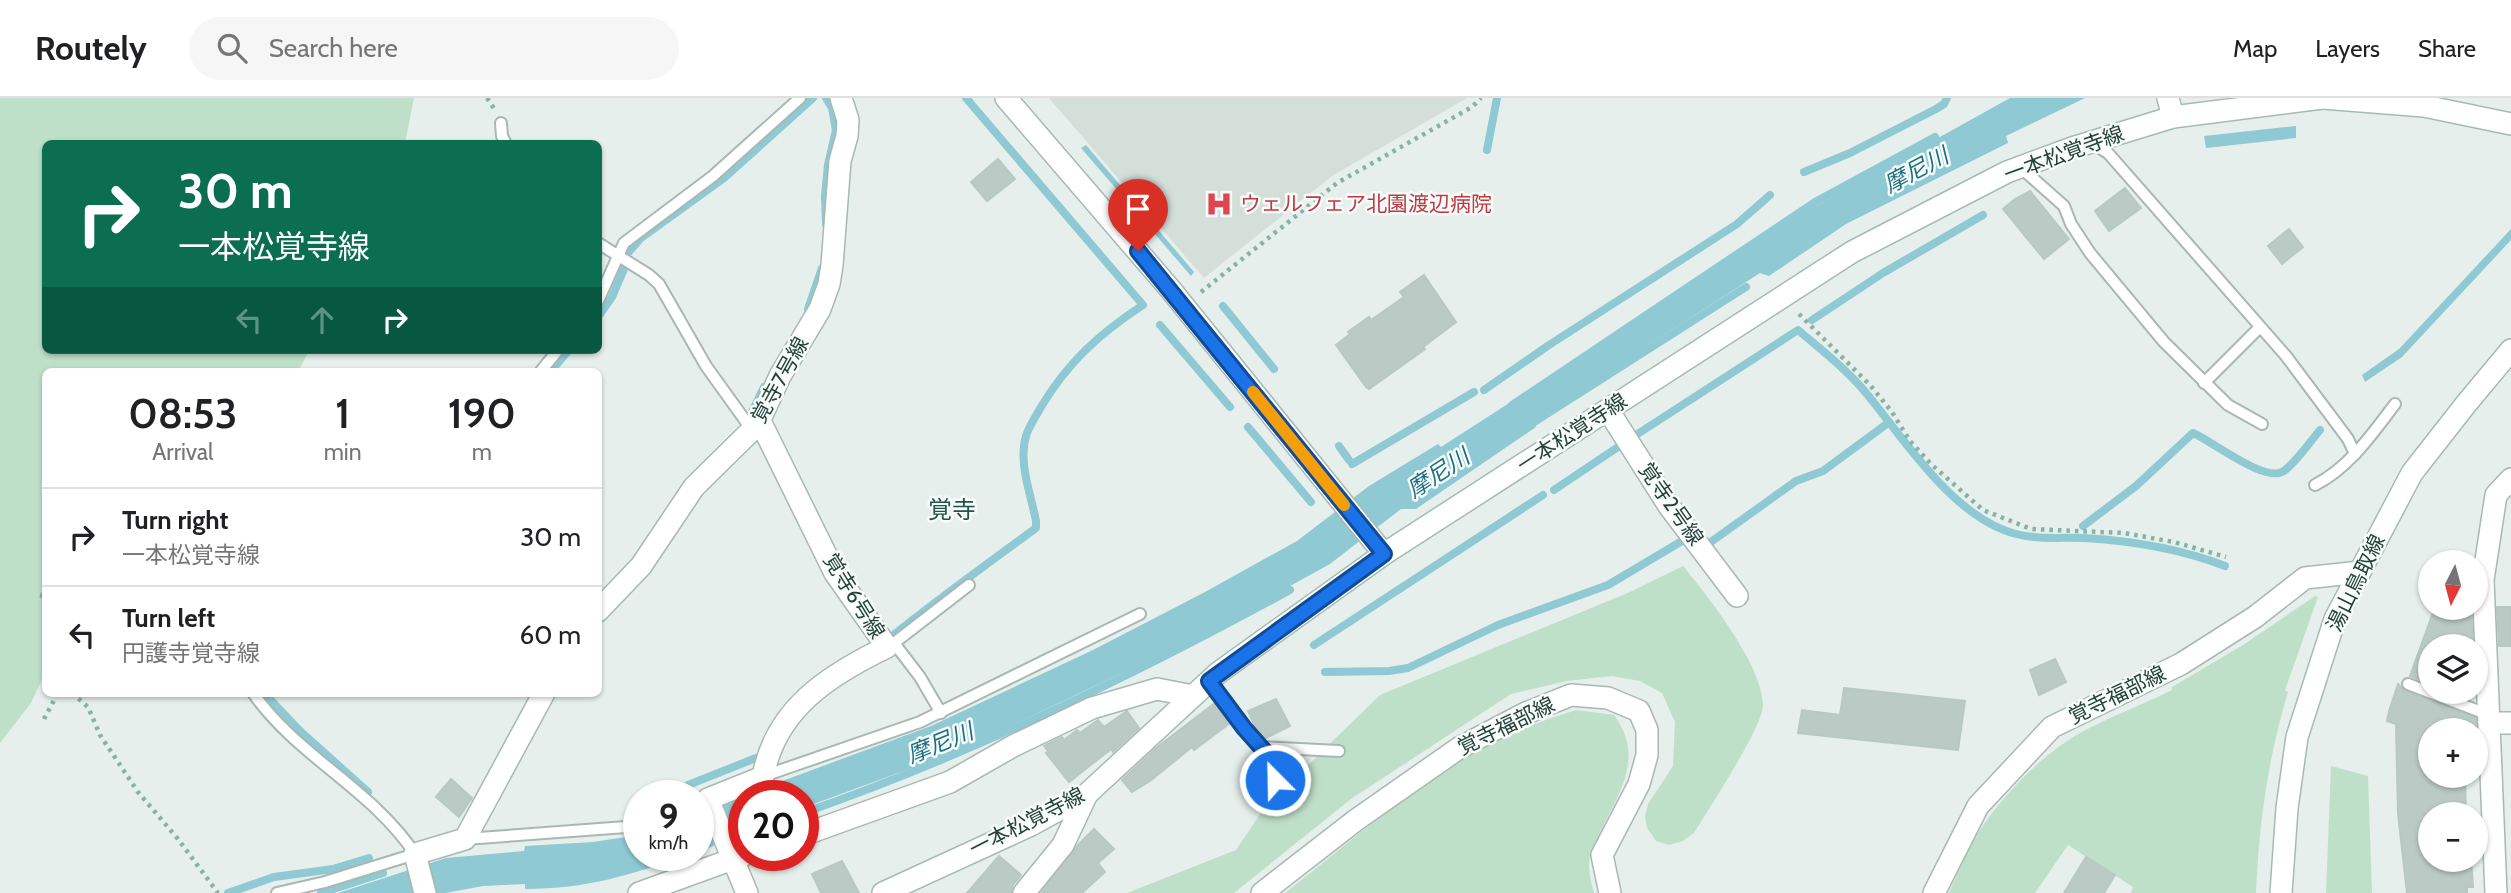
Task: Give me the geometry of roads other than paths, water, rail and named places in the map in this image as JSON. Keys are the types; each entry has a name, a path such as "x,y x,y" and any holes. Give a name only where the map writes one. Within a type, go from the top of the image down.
{"street":[{"name":"覚寺7号線","path":"602,607 642,566 694,487 755,425 780,376 820,309 828,284 840,161 847,136 848,120 841,98"},
{"path":"1006,98 1183,305 1378,547"},
{"name":"一本松覚寺線","path":"883,893 1031,825 1087,793 1209,681 1378,547 1608,410 1852,252 2020,167 2091,142 2170,107 2322,98 2424,106 2511,124"},
{"name":"湯山鳥取線","path":"2281,893 2287,808 2297,737 2335,619 2412,474 2511,350"},
{"name":"覚寺2号線","path":"1608,410 1669,506 1737,596"},
{"name":"覚寺6号線","path":"755,425 835,573 891,645 820,686 798,706 776,734 767,755 763,777"},
{"path":"2496,893 2483,580 2496,495 2511,479"},
{"name":"覚寺福部線","path":"1934,893 1978,806 2052,727 2181,664 2255,617 2305,578 2360,572"},
{"path":"819,829 950,782 1013,746 1092,708 1157,689 1194,696"},
{"name":"覚寺福部線","path":"1262,893 1356,820 1459,748 1525,713 1571,695 1608,698 1639,711 1647,730 1647,755 1639,784 1602,855 1610,893"},
{"path":"425,893 416,858 465,839 542,697"},
{"path":"2489,719 2511,723"},
{"path":"714,798 763,777"},
{"path":"1024,893 1063,845 1087,793"},
{"path":"714,817 728,844"},
{"path":"639,893 728,857"},
{"path":"739,871 747,893"}],"lane":[{"path":"602,293 624,243 713,176 800,98"},
{"path":"501,123 504,140"},
{"path":"2091,142 2108,153 2286,356 2348,439 2355,454"},
{"path":"2020,167 2064,206 2071,224 2090,253 2164,342 2228,405 2262,424"},
{"path":"602,246 659,284 706,366 755,425"},
{"path":"2204,383 2260,327"},
{"path":"543,368 555,354"},
{"path":"2315,485 2333,475 2355,454 2395,404"},
{"path":"941,713 920,677 891,645 969,585"},
{"path":"763,777 941,713 1140,614"},
{"path":"1209,681 1268,755 1275,780 1289,800"},
{"path":"2408,684 2489,719"},
{"path":"257,697 294,738 373,806 406,840 416,858 277,893"},
{"path":"1261,747 1339,751"},
{"path":"465,839 623,827"}],"water":[{"name":"摩尼川","path":"2010,98 2085,98 2006,136 2008,143 1846,224 1769,276 1760,273 1532,420 1536,427 1416,509 1401,509 1330,564 1186,643 955,752 819,802 819,780 785,780 931,726 1093,650 1297,541 1369,486 1438,444 1441,447 1517,398 1521,403 1814,207"},
{"path":"2296,126 2296,138 2206,148 2204,136"},
{"path":"1086,145 1194,272 1191,276 1081,148"},
{"path":"2511,229 2511,240 2402,357 2365,382 2362,375 2399,349"},
{"path":"728,801 728,834 714,846 714,806"},
{"path":"623,837 623,871 639,871 568,887 525,889 525,884 483,886 445,893 338,893 446,858 524,851 525,846"}],"waterway":[{"path":"628,253 641,238 724,178 813,98"},
{"path":"826,98 832,108 836,130 828,165 826,224"},
{"path":"891,637 1036,528 1023,457 1029,429 1062,376 1099,338 1143,305 966,98"},
{"path":"1487,150 1497,98"},
{"path":"1804,172 1850,153 1936,109 1944,104 1947,98"},
{"name":"摩尼川","path":"1512,405 1815,202 1935,137"},
{"path":"1484,390 1737,224 1770,195"},
{"path":"1812,320 1883,273 1983,215"},
{"path":"808,309 822,268"},
{"path":"602,311 612,297 624,269"},
{"path":"1525,428 1746,287"},
{"path":"1223,306 1274,369"},
{"path":"1160,325 1230,407"},
{"path":"1636,435 1798,330 1854,380 1917,458 1953,496 1973,513 1994,525 2016,534 2033,537 2103,539 2156,546 2225,566"},
{"path":"554,368 566,354"},
{"path":"750,416 764,387"},
{"path":"1352,464 1474,392"},
{"path":"1708,544 1796,481 1823,471 1888,423"},
{"path":"1248,427 1311,502"},
{"path":"2083,526 2136,486 2193,433 2252,467 2276,473 2289,467 2320,430"},
{"path":"1554,490 1621,445"},
{"path":"1339,446 1349,460"},
{"path":"1314,645 1543,495"},
{"path":"1325,672 1408,668 1498,625 1608,585 1682,541"},
{"name":"摩尼川","path":"819,807 928,765 1051,712 1290,590"},
{"path":"268,697 300,731 368,792"},
{"path":"701,780 756,758"},
{"path":"228,893 274,877 333,869 369,858"},
{"path":"321,893 383,873"}],"place":[{"name":"ウェルフェア北園渡辺病院","path":"1219,204"}],"district":[{"name":"覚寺","path":"952,510"}]}
